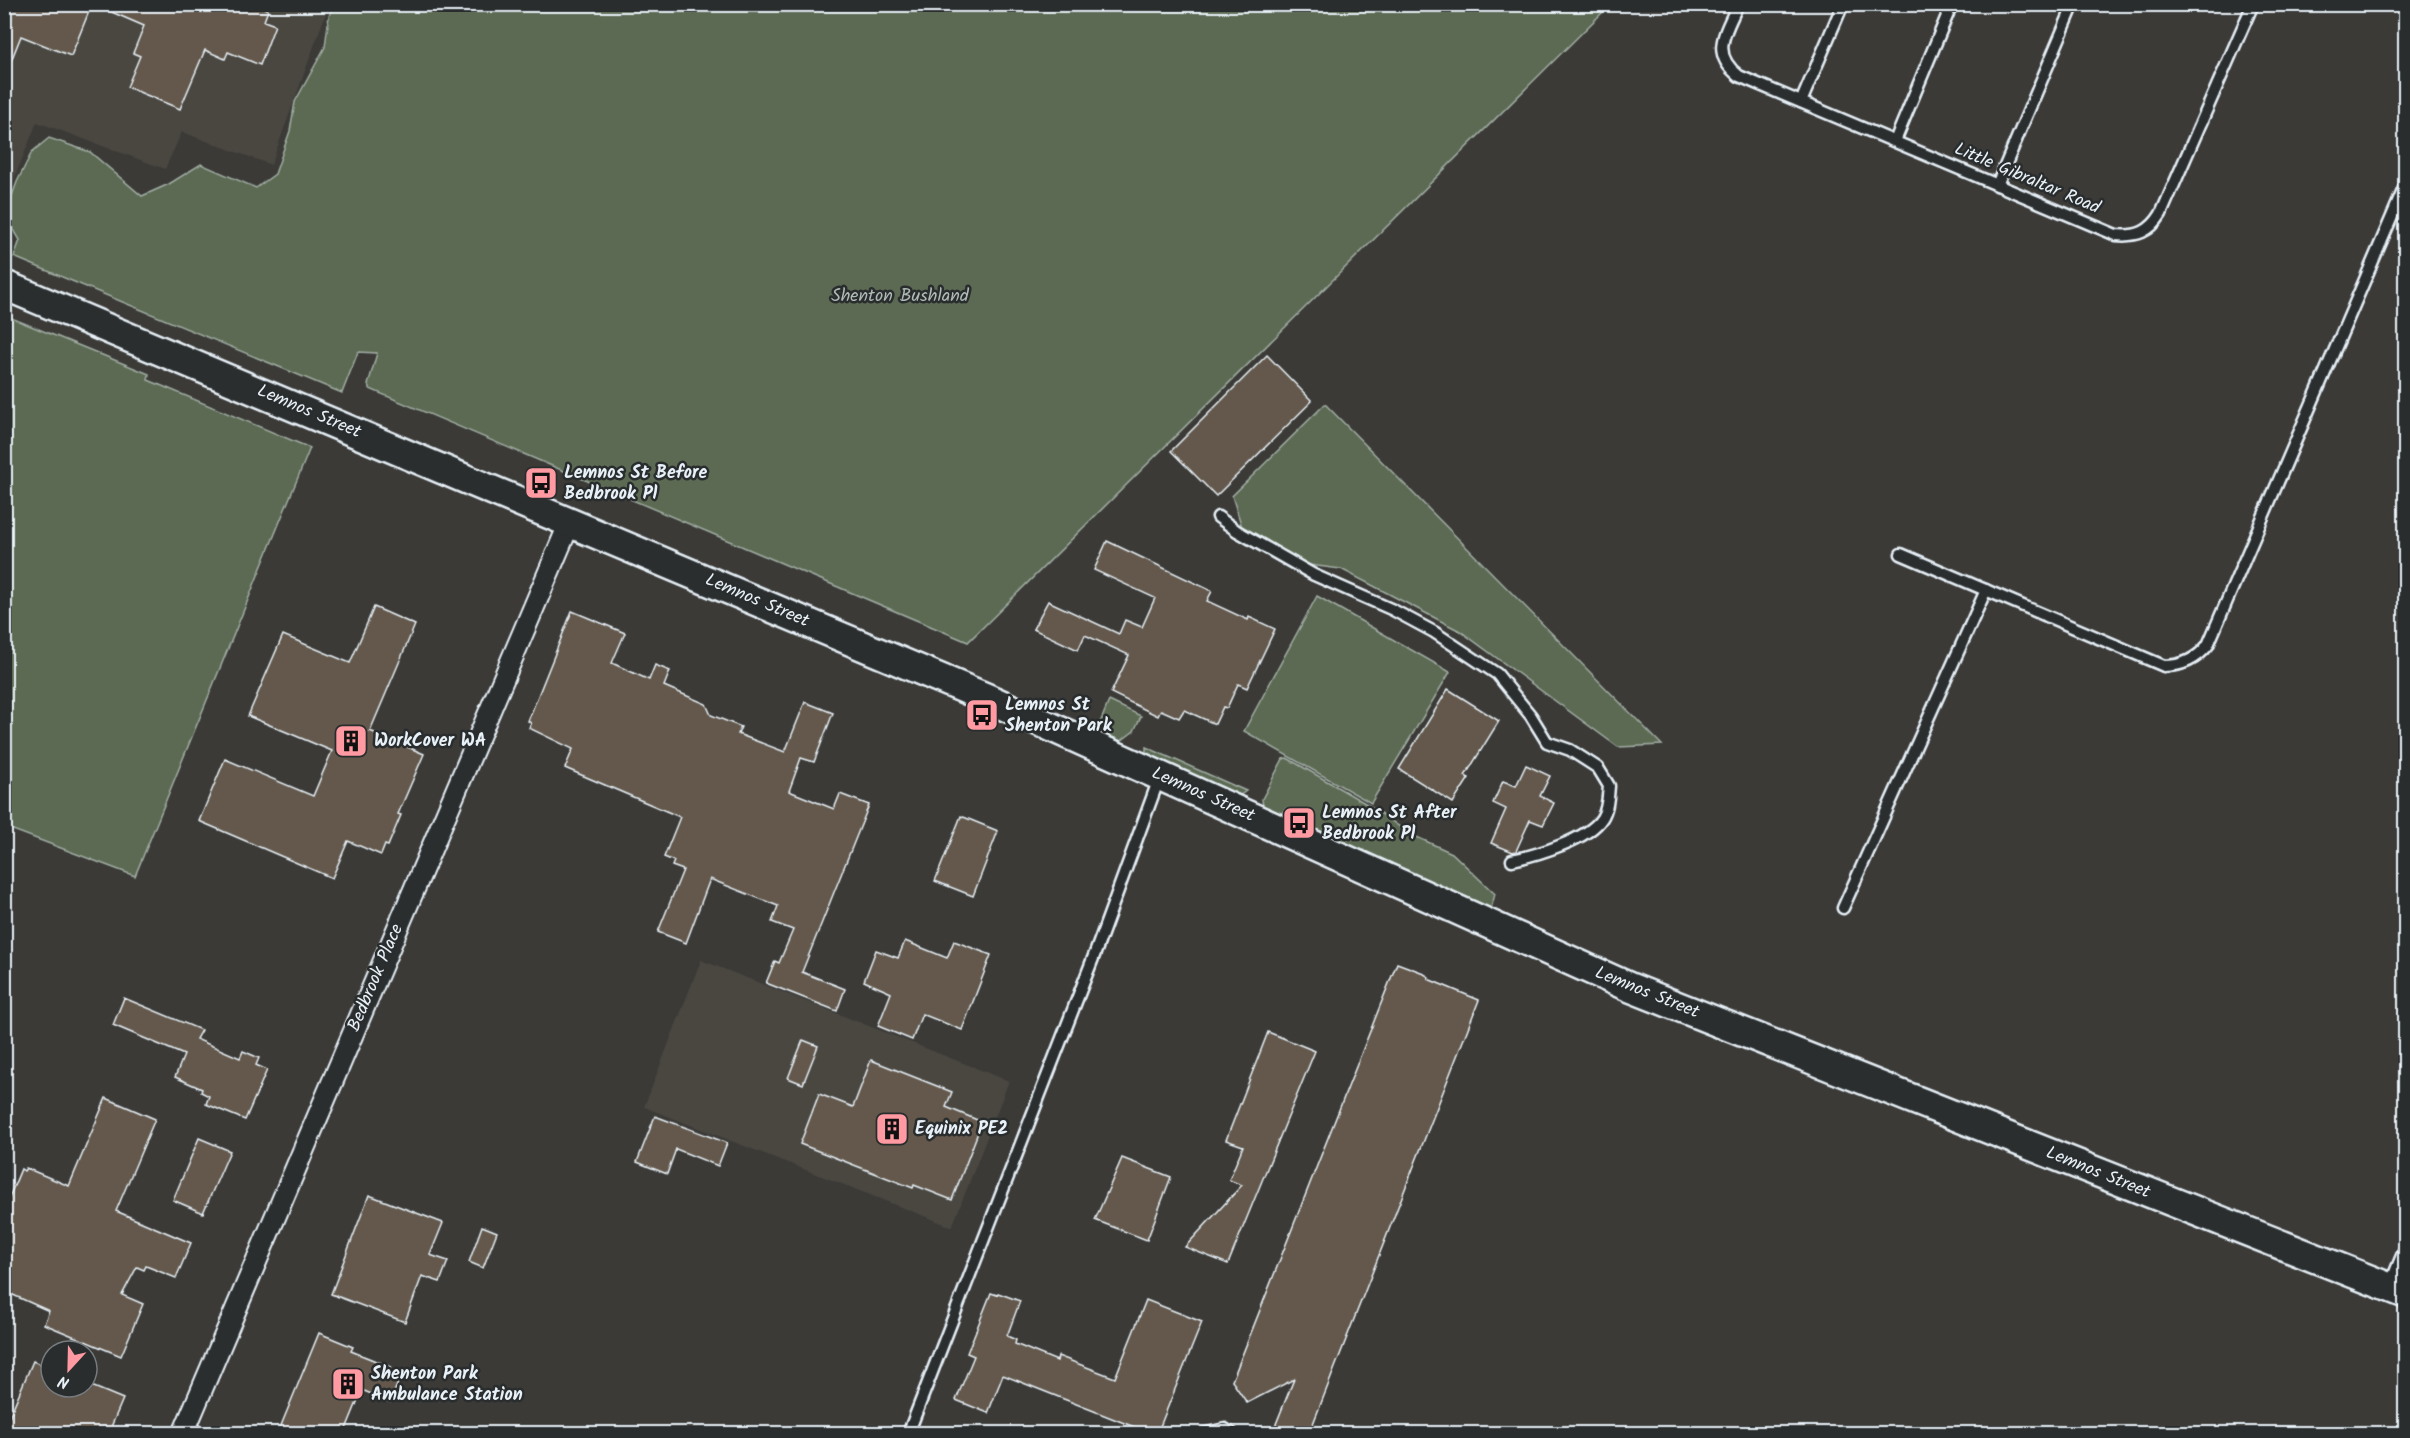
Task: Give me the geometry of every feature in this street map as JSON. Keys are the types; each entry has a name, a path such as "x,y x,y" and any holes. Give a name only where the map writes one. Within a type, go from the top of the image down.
{"street":[{"name":"Lemnos Street","path":"4,285 989,699 1629,987 2397,1291"},
{"name":"Bedbrook Place","path":"183,1434 570,522"}],"lane":[{"name":"Little Gibraltar Road","path":"1738,4 1721,44 1721,54 1732,70 1748,81 2116,235 2131,236 2143,233 2154,225 2161,214 2253,4"},
{"path":"1801,102 1843,4"},
{"path":"1895,141 1952,4"},
{"path":"1997,185 2074,4"},
{"path":"1901,554 2164,666 2182,663 2203,651 2406,183"},
{"path":"1218,517 1237,531 1314,575 1393,610 1451,643 1497,674 1531,716 1547,742 1555,747 1570,750 1598,768 1609,786 1607,806 1602,819 1576,839 1539,854 1512,860"},
{"path":"1843,908 1986,590"},
{"path":"908,1434 1093,959 1160,776"},
{"path":"2397,1291 2406,1246"},
{"path":"1203,1434 1225,1429 1233,1434"}],"shaded area":[{"path":"5,5 329,5 271,165 182,132 165,169 37,122 5,202"},
{"path":"701,960 1009,1081 952,1227 644,1107"}],"green space":[{"name":"Shenton Bushland","path":"334,4 1610,5 968,642 370,389 368,385 377,353 358,352 342,393 14,257 20,240 5,215 17,182 32,152 49,138 90,152 142,196 169,184 201,164 256,188 275,174 290,131 295,102 325,47 329,16"},
{"path":"4,315 149,374 148,380 310,448 135,876 5,827"},
{"path":"1325,404 1662,745 1618,747 1460,631 1341,569 1309,565 1242,527 1232,496"},
{"path":"1317,596 1450,672 1371,803 1244,731"},
{"path":"1109,701 1141,716 1134,731 1121,741 1097,730"},
{"path":"1146,747 1246,791 1239,796 1146,753"},
{"path":"1287,758 1370,806 1410,834 1452,853 1495,894 1491,909 1300,825 1303,817 1286,809 1280,815 1263,807 1262,799 1283,759"}],"building":[{"path":"4,4 92,4 71,56 21,36 5,76"},
{"path":"93,4 256,4 268,10 264,21 275,25 260,65 228,52 225,59 205,50 180,109 127,87 140,56 133,53 144,26"},
{"path":"1267,355 1312,401 1216,496 1171,451"},
{"path":"1107,541 1212,591 1207,601 1248,620 1249,617 1275,629 1247,688 1238,684 1227,708 1223,707 1215,724 1184,710 1179,718 1161,710 1158,716 1111,693 1129,655 1085,635 1078,650 1033,629 1048,601 1119,634 1125,620 1142,627 1155,598 1094,570"},
{"name":"WorkCover WA","path":"374,607 415,625 370,731 424,754 398,814 401,815 388,846 385,845 381,855 348,841 332,878 199,821 225,759 313,796 332,751 248,716 283,635 350,663"},
{"path":"572,611 625,633 612,663 649,680 655,665 670,671 664,686 706,704 711,715 741,727 738,734 785,752 805,702 833,713 814,762 801,758 789,791 834,809 840,794 869,805 802,972 845,989 837,1011 766,983 775,961 779,963 793,930 772,922 778,906 710,879 686,943 658,932 683,870 672,866 674,861 664,857 680,817 565,768 573,749 529,728 531,723 528,721"},
{"path":"1448,689 1499,721 1465,776 1469,778 1453,803 1399,769"},
{"path":"1526,765 1550,776 1540,796 1554,803 1543,825 1530,820 1516,851 1513,852 1491,843 1506,809 1493,803 1503,781 1516,786"},
{"path":"961,816 998,831 973,896 935,881"},
{"path":"905,941 947,958 954,941 991,955 962,1030 922,1014 912,1040 878,1026 891,993 864,981 876,950 898,958"},
{"path":"1397,963 1421,972 1429,977 1428,979 1479,1000 1309,1434 1272,1434 1294,1379 1247,1403 1232,1381"},
{"path":"124,998 201,1030 196,1039 240,1058 243,1051 259,1058 256,1065 267,1070 245,1120 206,1104 209,1096 201,1092 202,1089 175,1077 184,1055 113,1025"},
{"path":"1268,1032 1315,1051 1228,1264 1185,1247 1242,1185 1229,1180 1243,1146 1226,1140"},
{"path":"803,1040 818,1046 803,1084 788,1078"},
{"name":"Equinix PE2","path":"871,1060 952,1092 946,1107 982,1122 952,1200 914,1185 913,1188 800,1144 819,1094 853,1107"},
{"path":"106,1098 155,1119 116,1211 191,1243 176,1278 146,1266 144,1270 137,1267 122,1295 143,1304 121,1356 99,1347 99,1339 80,1339 44,1324 49,1311 4,1291 4,1210 21,1169 24,1171 26,1168 69,1186"},
{"path":"655,1116 727,1143 718,1166 676,1149 667,1174 637,1162"},
{"path":"199,1138 230,1151 203,1213 173,1200"},
{"path":"1122,1158 1171,1177 1147,1240 1095,1220"},
{"path":"369,1195 443,1223 430,1255 448,1261 440,1282 422,1276 405,1322 331,1294"},
{"path":"482,1226 497,1232 483,1268 469,1262"},
{"path":"991,1293 997,1295 998,1293 1020,1301 1007,1336 1016,1340 1015,1344 1057,1361 1058,1356 1115,1378 1146,1300 1202,1322 1157,1434 1003,1375 988,1413 956,1400 974,1356 967,1353"},
{"name":"Shenton Park Ambulance Station","path":"319,1333 353,1347 351,1351 391,1367 388,1373 400,1378 390,1402 362,1390 344,1434 294,1434 280,1428"},
{"path":"33,1361 39,1364 39,1399 99,1399 99,1389 123,1399 108,1434 4,1434 4,1429"}],"place":[{"name":"Lemnos St Before Bedbrook Pl","path":"541,483"},
{"name":"Lemnos St Shenton Park","path":"982,715"},
{"name":"WorkCover WA","path":"351,741"},
{"name":"Lemnos St After Bedbrook Pl","path":"1299,823"},
{"name":"Equinix PE2","path":"892,1129"},
{"name":"Shenton Park Ambulance Station","path":"348,1384"}]}
